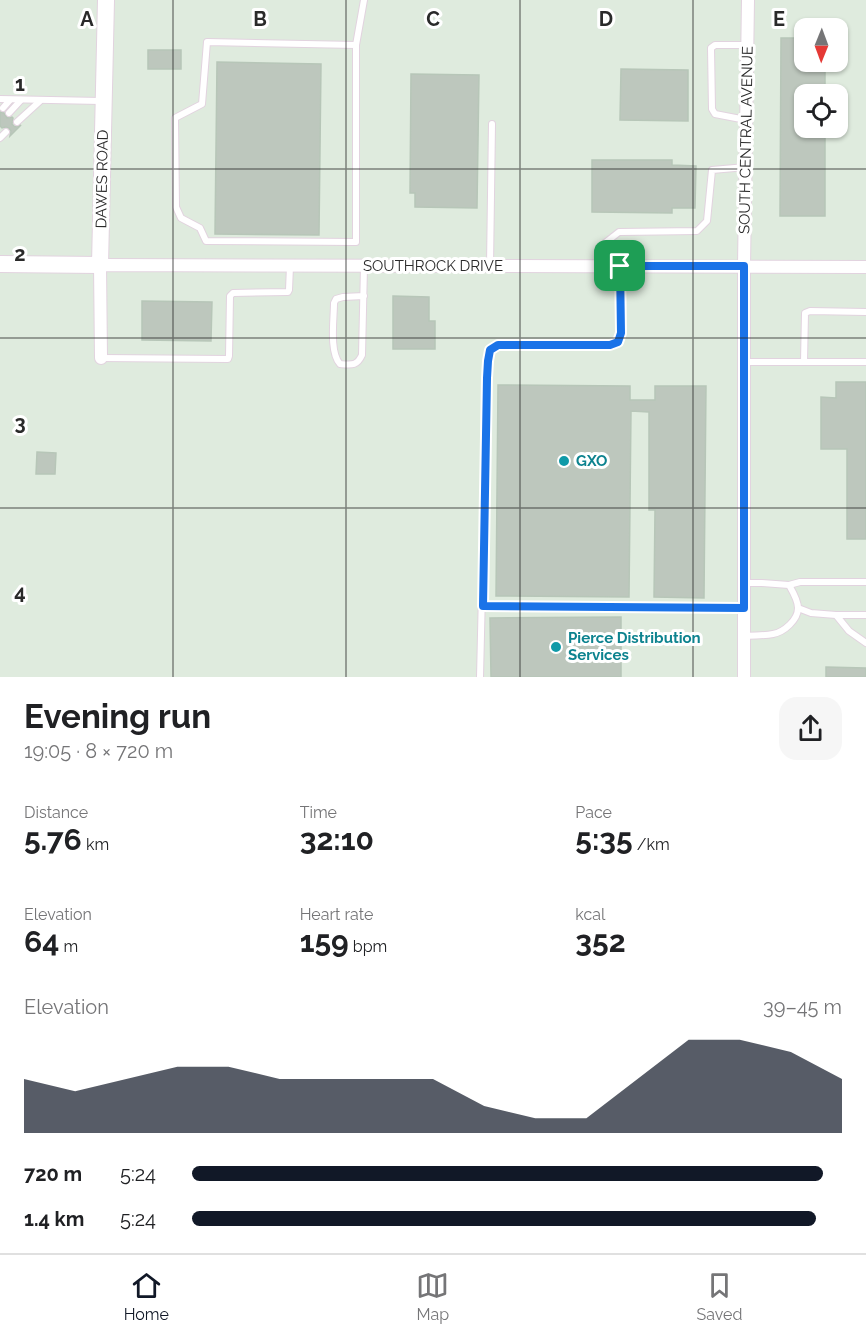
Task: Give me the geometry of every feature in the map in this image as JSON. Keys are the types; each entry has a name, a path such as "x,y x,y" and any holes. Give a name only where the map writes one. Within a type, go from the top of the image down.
{"street":[{"name":"DAWES ROAD","path":"101,358 100,265 106,0"},
{"name":"SOUTH CENTRAL AVENUE","path":"744,677 744,266 748,0"},
{"name":"SOUTHROCK DRIVE","path":"0,264 866,267"}],"lane":[{"path":"356,45 207,42 202,104 175,118 176,207 181,218 200,228 206,241 356,242 356,45 364,0"},
{"path":"746,120 715,114 712,109 711,48 715,45 747,45"},
{"path":"0,99 104,101"},
{"path":"3,108 10,100"},
{"path":"9,113 21,100"},
{"path":"18,122 41,100"},
{"path":"490,266 492,124"},
{"path":"0,138 6,132"},
{"path":"605,266 605,243 619,232 697,231 706,221 712,170 746,167"},
{"path":"101,358 228,359 230,296 232,293 288,292 290,265"},
{"path":"364,265 364,296 362,355 353,365 340,364 335,358 334,350 333,303 336,298 364,296"},
{"path":"480,677 487,378 490,350 498,345 610,345 618,342 621,333 620,266"},
{"path":"804,362 805,313 810,311 866,312"},
{"path":"744,362 866,362"},
{"path":"744,583 789,585 800,582 866,582"},
{"path":"744,636 775,634 789,626 798,608 789,585"},
{"path":"483,606 744,608"},
{"path":"798,608 811,613 866,615"},
{"path":"836,615 849,631 866,643"}],"building":[{"path":"781,38 794,38 794,72 825,72 825,84 794,84 794,138 825,138 825,216 780,216"},
{"path":"148,50 181,50 181,69 148,69"},
{"path":"217,62 321,64 319,235 215,234"},
{"path":"621,69 688,70 688,121 620,120"},
{"path":"411,74 479,75 477,208 415,207 415,193 410,193"},
{"path":"0,112 4,113 7,118 13,118 12,124 15,127 21,125 10,136 9,128 0,126"},
{"path":"592,160 672,160 672,165 696,166 695,208 672,208 672,213 592,212"},
{"path":"393,296 429,297 429,321 435,321 435,349 393,349"},
{"path":"142,301 212,302 211,341 142,340"},
{"path":"836,382 866,382 866,539 847,539 847,449 821,449 821,397 836,398"},
{"name":"GXO","path":"498,385 630,386 630,400 655,400 655,386 706,386 704,598 654,597 655,510 649,510 649,412 631,411 629,597 496,596"},
{"path":"37,452 56,453 55,474 36,474"},
{"name":"Pierce Distribution Services","path":"621,617 621,677 491,677 490,618"},
{"path":"826,667 866,668 866,677 826,677"}],"place":[{"name":"GXO","path":"564,461"},
{"name":"Pierce Distribution Services","path":"556,647"}],"route":[{"path":"620,266 744,266 744,608 483,606 487,378 490,350 498,345 610,345 618,342 621,333 620,266"}]}
